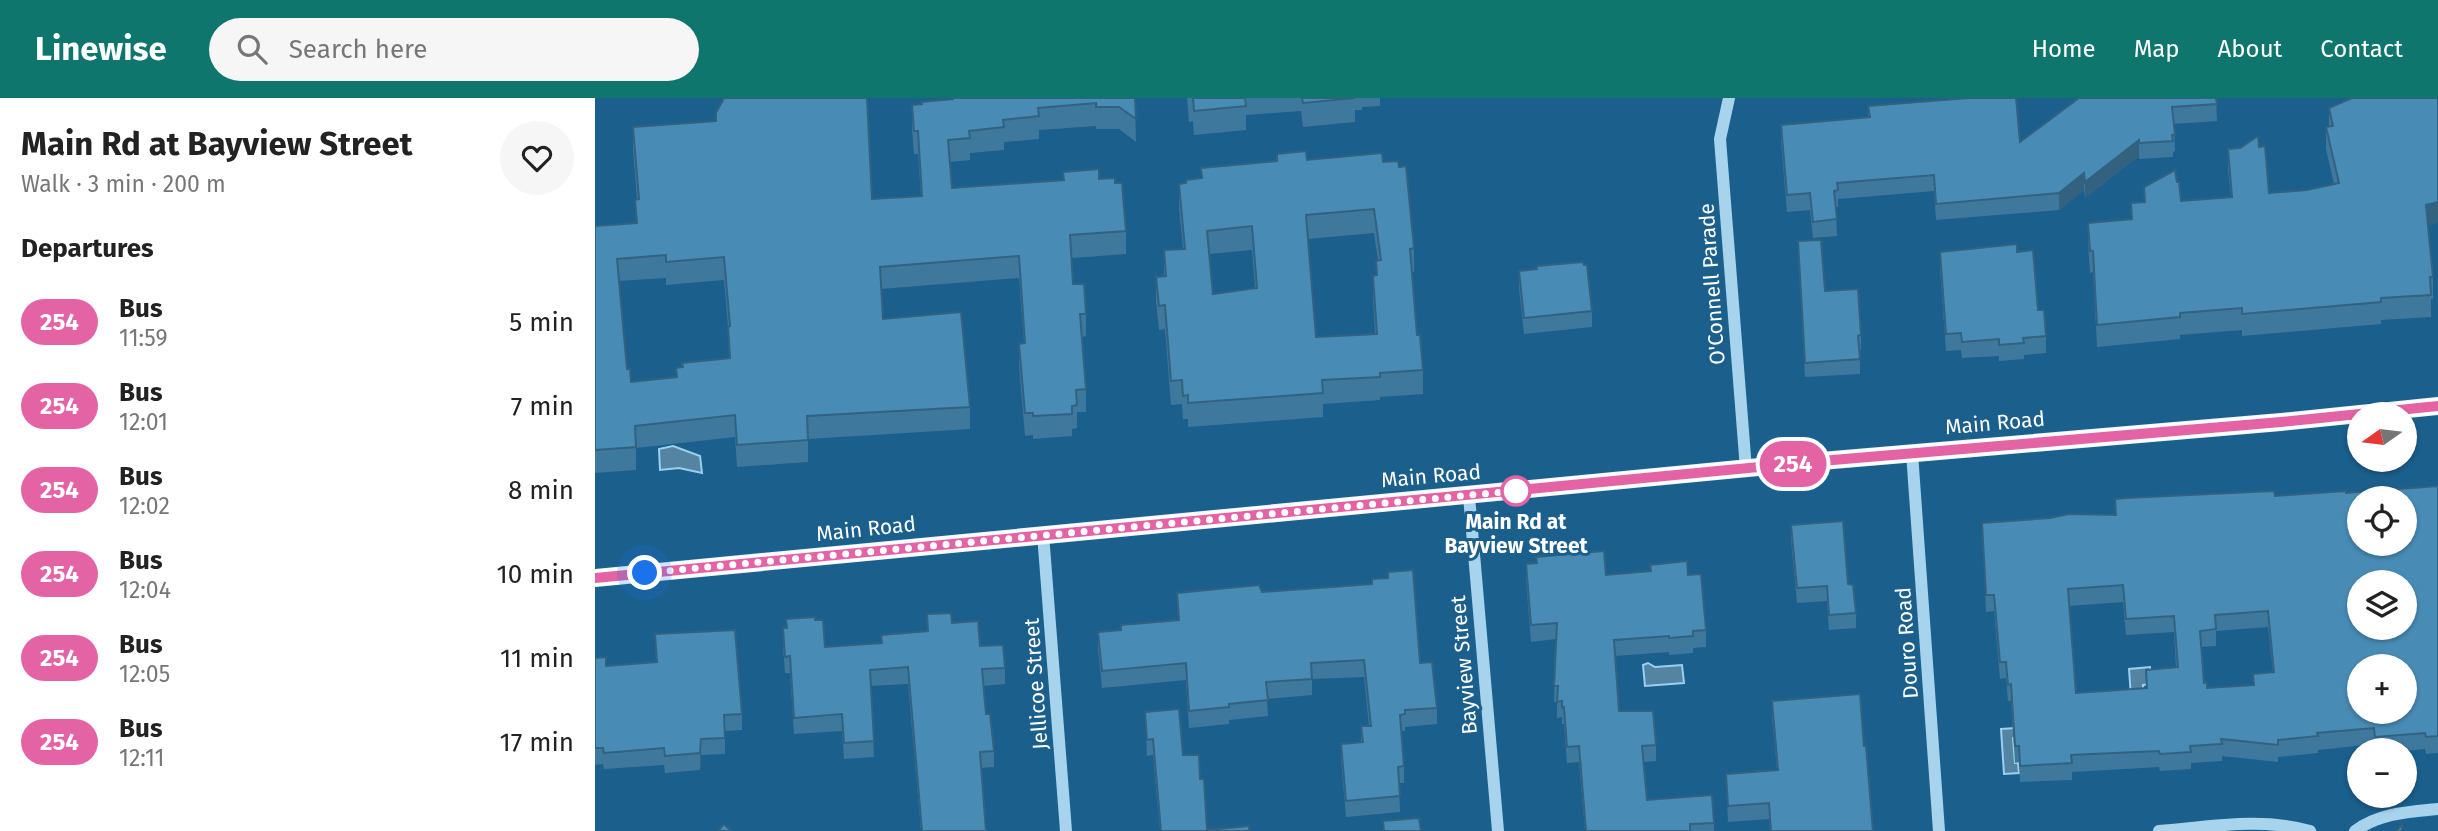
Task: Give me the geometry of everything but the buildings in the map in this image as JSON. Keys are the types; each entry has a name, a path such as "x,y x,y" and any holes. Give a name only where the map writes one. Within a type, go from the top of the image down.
{"main road":[{"name":"Main Road","path":"595,578 1043,534 2438,406"}],"street":[{"name":"O'Connell Parade","path":"1729,98 1720,139 1746,469"},
{"name":"Douro Road","path":"1912,453 1939,831"},
{"name":"Bayview Street","path":"1469,496 1497,831"},
{"name":"Jellicoe Street","path":"1043,534 1066,831"},
{"path":"2355,831 2371,819 2438,809"},
{"path":"2159,831 2265,823 2310,831"}],"water":[{"path":"673,446 700,456 702,473 679,468 660,470 659,449"},
{"path":"1648,663 1655,667 1682,665 1684,683 1645,686 1643,665"},
{"path":"2150,667 2151,684 2143,685 2144,710 2132,711 2129,669"},
{"path":"2016,728 2017,737 2013,738 2015,763 2018,763 2019,773 2004,774 2001,729"}],"bus line":[{"name":"254","path":"595,578 1833,460 2438,406"}],"place":[{"name":"Main Rd at Bayview Street","path":"1516,491"}],"route":[{"path":"645,573 1524,490 1516,491"}]}
